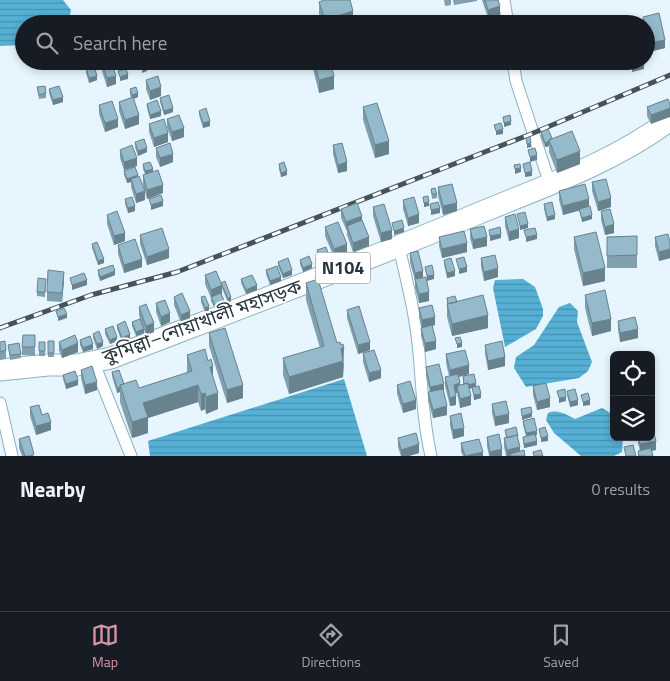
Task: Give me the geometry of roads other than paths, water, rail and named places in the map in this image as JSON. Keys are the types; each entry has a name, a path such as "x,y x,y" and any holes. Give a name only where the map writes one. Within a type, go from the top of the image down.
{"highway":[{"name":"কুমিল্লা–নোয়াখালী মহাসড়ক","path":"0,370 48,365 77,365 111,358 399,247 550,184 652,134 670,120"}],"street":[{"path":"504,0 506,15"},
{"path":"514,70 516,81 550,184"},
{"path":"399,247 411,299 419,351 422,400 431,456"},
{"path":"93,362 131,456"},
{"path":"0,403 12,456"}],"water":[{"path":"0,0 63,0 71,10 70,15 15,15 15,45 0,46"},
{"path":"523,279 535,287 543,309 543,316 536,329 505,347 493,288 495,280"},
{"path":"570,303 578,311 577,322 592,362 588,371 579,378 526,387 514,368 516,357 534,345 559,307"},
{"path":"344,379 367,456 150,456 148,441"},
{"path":"602,408 610,413 610,441 623,441 622,452 614,456 581,456 554,433 546,420 548,413 552,412 562,413 575,419"}],"railway":[{"path":"0,328 91,295 177,272 531,134 670,75"}]}
